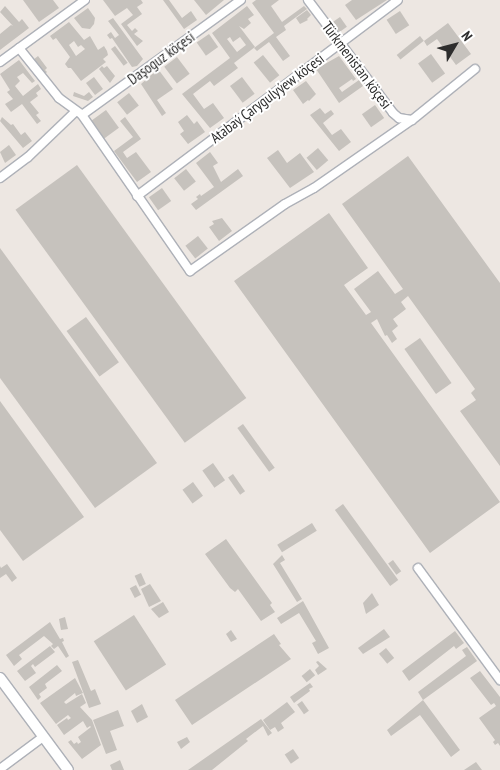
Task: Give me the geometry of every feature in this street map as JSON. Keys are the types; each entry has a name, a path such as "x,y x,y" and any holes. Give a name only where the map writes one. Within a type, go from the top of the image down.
{"street":[{"path":"0,62 85,0"},
{"name":"Daşoguz köçesi","path":"0,178 28,157 79,113 241,0"},
{"name":"Türkmenistan köçesi","path":"308,0 393,113 398,118 412,120"},
{"name":"Atabaý Çarygulyýew köçesi","path":"137,196 398,0"},
{"path":"19,48 51,90 79,113 190,271 284,204 314,188 412,120 475,69"},
{"path":"418,568 500,680"},
{"path":"0,678 68,770"},
{"path":"0,769 43,737"}],"building":[{"path":"23,0 53,0 59,8 39,22"},
{"path":"103,0 141,0 143,3 137,7 142,14 127,25 132,31 135,28 138,31 134,34 143,41 137,46 121,24 133,15 127,8 115,16"},
{"path":"163,0 169,0 182,18 191,11 197,20 184,29"},
{"path":"194,0 224,0 206,15"},
{"path":"256,0 279,0 271,6 282,22 304,6 307,9 284,26 286,30 276,37 290,56 283,61 269,42 257,51 254,48 274,33 252,3"},
{"path":"352,0 387,0 356,20 345,5"},
{"path":"5,6 19,22 22,19 29,28 0,50 0,34 11,25 13,26 0,12"},
{"path":"247,6 254,15 248,19 251,23 244,29 239,26 255,47 234,63 238,68 214,86 210,81 193,94 204,109 213,103 224,118 210,128 182,94 230,58 212,33","holes":["230,37 233,42 240,37 246,45 237,52 227,39"]},
{"path":"88,8 95,18 94,24 90,29 82,28 74,18"},
{"path":"307,10 311,15 308,20 300,24 296,18"},
{"path":"400,11 409,25 396,34 387,20"},
{"path":"340,17 347,27 338,33 331,23"},
{"path":"113,18 143,59 137,66 132,67 112,38 110,39 107,35 111,32 115,38 119,35 108,21"},
{"path":"69,22 84,40 90,36 98,50 104,46 108,55 103,59 106,62 81,81 71,68 68,68 65,64 70,57 56,38 53,40 50,36","holes":["74,41 78,47 81,45 85,49 76,56 69,45"]},
{"path":"448,23 471,54 456,65 437,39 427,46 424,41"},
{"path":"209,34 218,47 206,56 197,43"},
{"path":"420,36 424,41 400,60 397,55"},
{"path":"115,46 128,63 124,66 111,49"},
{"path":"431,54 445,73 432,83 418,63"},
{"path":"263,55 279,75 270,83 254,63"},
{"path":"38,56 47,68 45,70 47,72 44,75 33,60"},
{"path":"339,56 356,79 353,81 352,79 339,88 342,92 359,80 363,86 339,103 316,69"},
{"path":"177,57 190,74 177,83 164,67"},
{"path":"19,60 35,81 32,83 23,73 17,77 20,81 15,86 23,96 38,84 41,89 36,93 38,96 30,102 39,113 36,115 41,121 37,124 22,104 11,112 5,104 13,99 7,92 10,90 0,74"},
{"path":"102,66 104,68 107,66 115,76 110,83 99,69"},
{"path":"158,69 173,89 157,100 166,113 162,116 141,84"},
{"path":"94,77 103,89 95,95 86,83"},
{"path":"242,77 255,94 243,103 230,86"},
{"path":"306,81 316,94 303,104 293,90"},
{"path":"74,92 84,96 89,92 93,97 88,101 73,96"},
{"path":"129,93 139,106 127,115 117,102"},
{"path":"375,105 384,118 371,127 362,114"},
{"path":"320,108 325,114 331,110 334,114 323,123 332,135 341,129 351,142 339,151 310,115"},
{"path":"106,110 119,128 104,139 91,121"},
{"path":"187,115 194,124 197,121 205,132 188,144 180,134 184,131 178,122"},
{"path":"2,117 11,125 13,124 21,135 25,132 32,141 23,148 0,121"},
{"path":"125,117 141,139 123,152 127,158 136,152 151,172 137,182 114,151 133,137 120,121"},
{"path":"9,145 16,155 5,163 0,152"},
{"path":"318,148 328,160 317,170 307,158"},
{"path":"278,150 287,163 300,153 314,172 290,188 267,158"},
{"path":"210,152 218,163 213,166 221,182 238,169 243,176 196,210 191,204 198,199 196,197 200,194 201,196 214,187 196,163"},
{"path":"408,156 500,283 500,466 460,411 476,400 471,393 475,389 408,296 401,302 406,309 393,319 398,326 392,331 397,339 392,343 387,335 385,336 377,319 371,323 500,502 430,553 234,281 329,213 368,268 344,285 366,315 371,312 354,289 378,271 395,294 403,289 342,204"},
{"path":"77,165 246,398 185,443 16,210"},
{"path":"186,169 196,182 184,191 174,178"},
{"path":"162,188 171,201 158,210 149,197"},
{"path":"222,218 232,231 219,241 209,227 214,224 212,221"},
{"path":"198,236 208,249 195,258 185,246"},
{"path":"0,248 157,463 95,508 0,378"},
{"path":"86,317 119,362 99,376 67,331"},
{"path":"420,338 452,383 436,394 404,349"},
{"path":"0,401 84,517 23,561 0,530"},
{"path":"243,424 275,468 269,472 237,428"},
{"path":"213,463 225,480 214,488 202,470"},
{"path":"233,474 245,491 240,495 228,477"},
{"path":"193,482 203,496 192,503 182,490"},
{"path":"343,504 398,580 390,586 335,510"},
{"path":"312,523 317,531 282,552 277,545"},
{"path":"226,539 272,603 270,605 275,612 261,621 238,589 235,592 230,588 205,554"},
{"path":"282,555 285,560 280,563 302,599 297,602 273,564"},
{"path":"393,560 401,571 396,575 388,564"},
{"path":"7,564 17,578 12,582 6,574 0,578 0,566 1,568"},
{"path":"141,573 146,584 139,587 135,576"},
{"path":"150,584 161,601 149,607 141,589"},
{"path":"136,585 141,595 135,598 130,588"},
{"path":"372,593 379,605 366,614 363,603"},
{"path":"303,601 329,648 318,654 312,643 316,641 299,613 281,624 277,618"},
{"path":"163,602 169,612 159,618 151,609"},
{"path":"134,615 166,664 126,691 94,641"},
{"path":"65,617 68,629 61,630 59,619"},
{"path":"50,622 60,639 63,638 64,641 62,642 69,656 66,658 58,646 54,649 51,646 53,644 44,636 19,655 22,659 14,666 6,655"},
{"path":"384,629 390,637 363,654 358,648"},
{"path":"231,630 237,639 231,642 226,634"},
{"path":"455,631 464,643 456,649 454,646 409,681 402,671"},
{"path":"274,634 281,644 279,645 291,659 192,725 175,700"},
{"path":"50,646 55,652 35,667 33,664 31,666 36,673 25,681 17,671"},
{"path":"467,647 477,661 423,700 418,692 466,656 462,650"},
{"path":"386,648 394,658 387,664 379,654"},
{"path":"78,660 91,691 95,689 101,704 89,708 72,662"},
{"path":"318,661 327,669 318,675 315,670 319,666 316,662"},
{"path":"57,665 62,671 45,684 47,688 39,694 41,697 38,700 29,687"},
{"path":"310,669 315,675 307,682 302,676"},
{"path":"480,671 500,697 500,746 498,743 495,745 493,742 495,740 479,718 496,706 494,703 491,705 470,678"},
{"path":"75,678 83,693 76,696 75,693 64,702 66,704 82,694 86,703 80,707 92,720 101,745 82,759 68,742 71,740 74,744 77,742 78,744 81,742 78,737 91,727 87,728 83,721 64,735 57,725 67,718 68,720 71,718 68,715 56,724 40,703"},
{"path":"310,683 313,687 309,689 310,691 294,703 290,697"},
{"path":"423,700 460,750 451,757 420,715 391,736 387,730"},
{"path":"302,701 309,711 304,714 297,704"},
{"path":"287,702 295,712 281,723 284,728 278,732 275,727 270,730 263,720"},
{"path":"142,704 148,717 137,723 131,711"},
{"path":"118,710 124,726 110,731 117,750 106,754 93,720"},
{"path":"261,719 272,733 268,736 263,726 246,739 248,741 212,770 188,770"},
{"path":"187,737 190,742 181,749 177,742"},
{"path":"293,749 299,758 291,764 285,755"},
{"path":"120,760 124,770 112,770 110,765"},
{"path":"476,762 482,770 464,770"}]}
